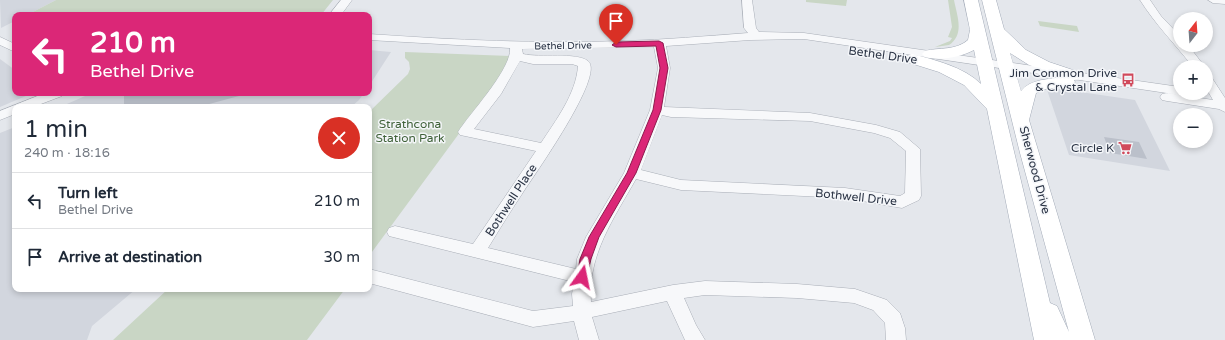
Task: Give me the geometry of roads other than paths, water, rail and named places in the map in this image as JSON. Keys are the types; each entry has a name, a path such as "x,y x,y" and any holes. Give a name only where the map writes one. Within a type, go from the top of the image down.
{"main road":[{"name":"Sherwood Drive","path":"972,0 985,66 1046,340"},
{"name":"Sherwood Drive","path":"989,0 1051,229 1072,297 1083,340"},
{"path":"930,54 949,53 964,48 974,41 978,29"},
{"path":"998,30 1014,48 1023,55 1072,79"},
{"path":"912,59 945,69 970,82 995,108"},
{"path":"1021,120 1028,92 1049,83 1072,79"},
{"path":"1032,275 1060,340"}],"street":[{"path":"337,12 347,0"},
{"path":"747,0 750,28 756,37"},
{"path":"1145,0 1157,18 1173,35"},
{"path":"1213,0 1225,2"},
{"name":"Bethel Drive","path":"372,37 516,51 756,37 775,34 804,36 930,54 985,66"},
{"name":"Bethel Drive","path":"756,37 778,43 985,66"},
{"path":"0,41 12,47"},
{"path":"588,340 582,312 581,294 582,277 586,259 594,237 632,173 657,110 664,68 659,43"},
{"name":"Bothwell Place","path":"477,252 512,196 546,148 584,75 584,64 573,60 533,60 516,51 494,94 465,132 546,148"},
{"path":"1187,52 1194,60"},
{"path":"985,66 1223,103"},
{"path":"1072,79 1173,90"},
{"path":"1213,88 1223,103"},
{"path":"29,104 49,96"},
{"path":"1213,100 1223,103"},
{"path":"0,116 12,110"},
{"name":"Bothwell Drive","path":"632,173 681,185 845,193 902,202 913,196 912,149 895,135 876,129 810,117 671,113 657,110"},
{"name":"Bothwell Place","path":"395,232 582,277"},
{"path":"372,277 533,319 582,312 673,292 705,288 797,290 855,296 880,305 893,320 896,328 896,340"},
{"path":"673,292 688,329 695,340"}],"place":[{"name":"Jim Common Drive & Crystal Lane","path":"1128,80"},
{"name":"Circle K","path":"1125,148"}],"park label":[{"name":"Strathcona Station Park","path":"410,131"}]}
